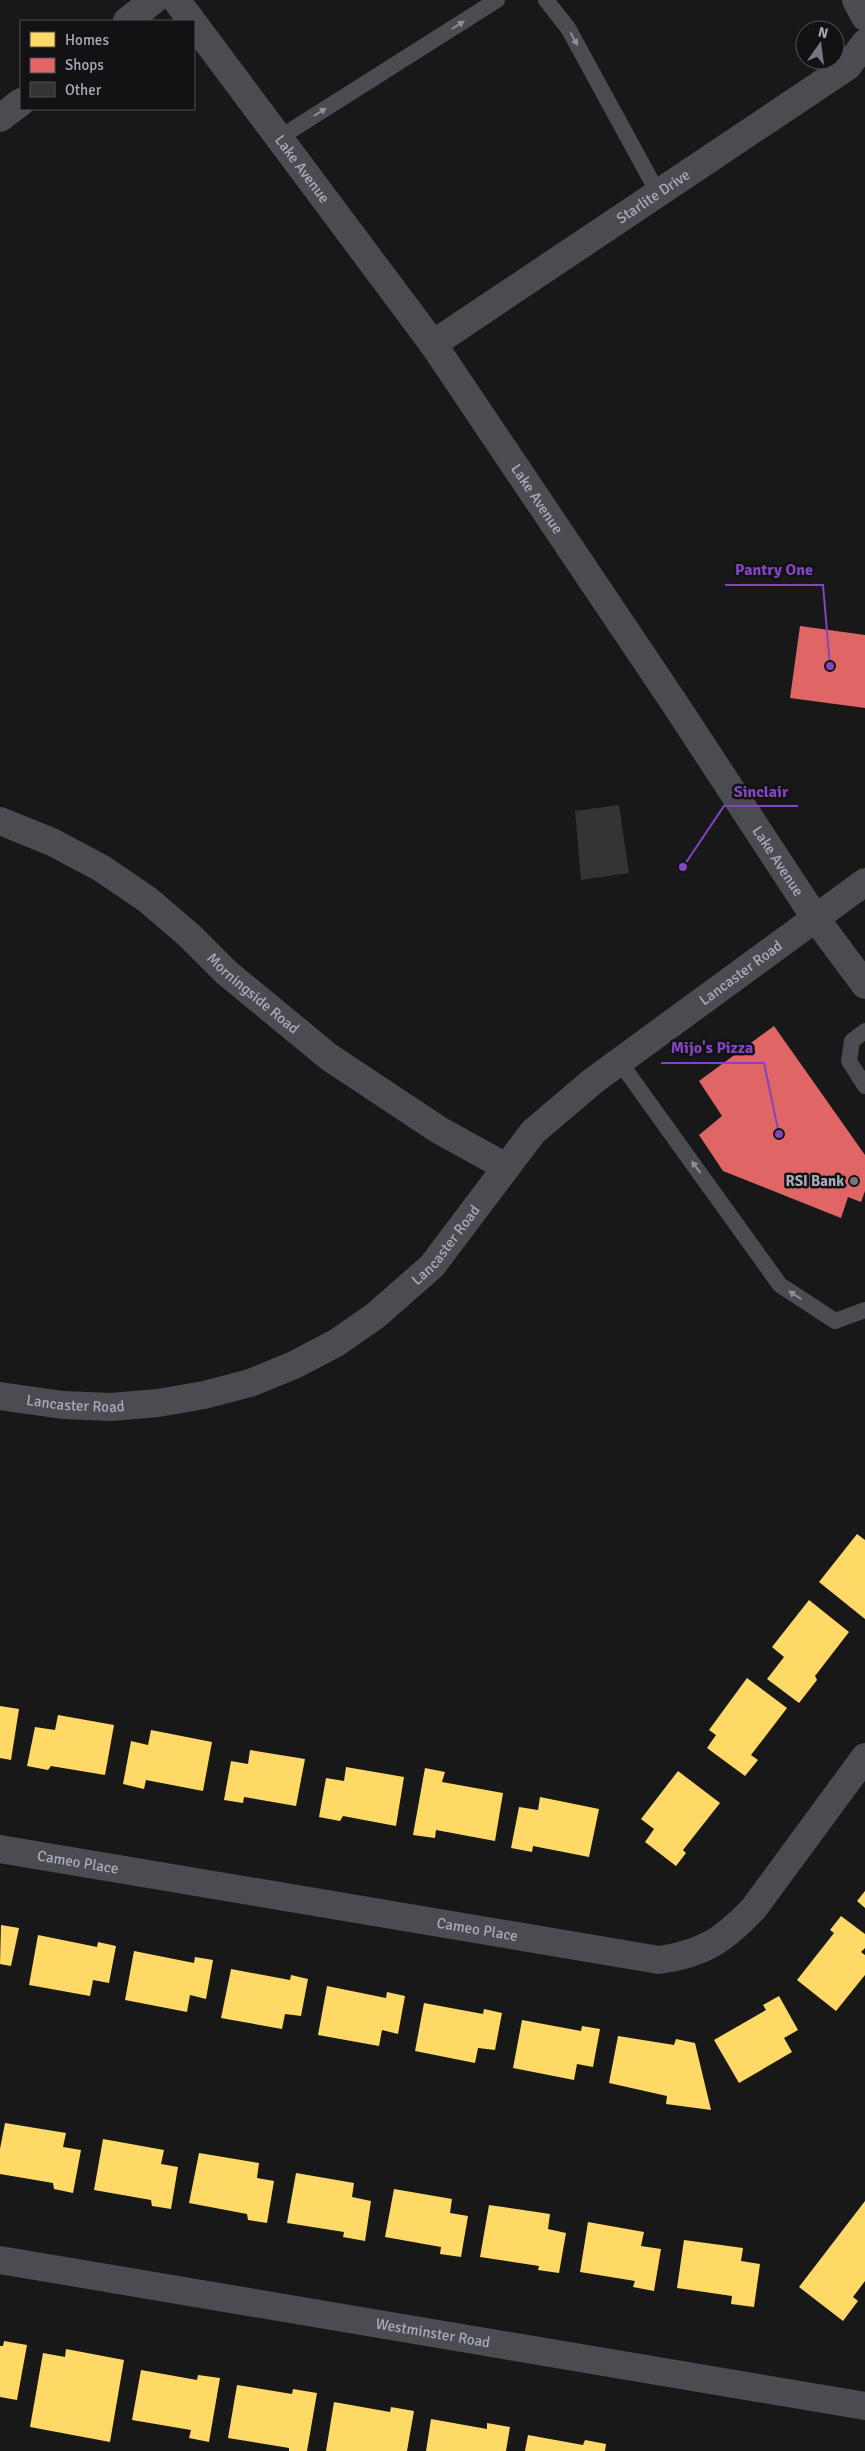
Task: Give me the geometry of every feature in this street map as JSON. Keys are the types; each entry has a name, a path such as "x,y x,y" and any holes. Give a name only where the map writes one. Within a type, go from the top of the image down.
{"street":[{"path":"127,20 154,0"},
{"name":"Lake Avenue","path":"176,0 191,20"},
{"path":"856,0 865,16"},
{"name":"Lake Avenue","path":"195,25 433,344 668,693 816,919 865,985"},
{"name":"Starlite Drive","path":"433,344 848,66 865,43"},
{"path":"0,118 20,103"},
{"name":"Morningside Road","path":"0,821 52,842 109,874 148,900 191,937 227,973 329,1057 438,1130 506,1167"},
{"name":"Lancaster Road","path":"0,1396 63,1405 111,1407 158,1404 250,1383 294,1365 336,1343 375,1316 432,1266 533,1132 619,1061 865,882"},
{"name":"Cameo Place","path":"0,1849 659,1960 686,1957 710,1946 733,1930 754,1908 865,1757"},
{"name":"Westminster Road","path":"0,2260 865,2406"}],"lane":[{"path":"279,138 497,0"},
{"path":"546,0 568,28 658,193"},
{"path":"865,1031 852,1041 849,1061 865,1086"},
{"path":"619,1061 780,1285 835,1321 865,1310"}],"building: Homes":[{"path":"857,1534 865,1540 865,1619 819,1582"},
{"path":"809,1600 849,1632 815,1676 817,1680 799,1703 767,1679 784,1657 772,1647"},
{"path":"747,1678 787,1708 751,1755 758,1760 745,1776 707,1748 716,1735 709,1730"},
{"path":"0,1706 19,1709 11,1760 0,1758"},
{"path":"58,1715 114,1725 105,1775 51,1766 48,1770 27,1766 35,1727 55,1730"},
{"path":"151,1730 212,1742 203,1791 146,1780 144,1789 123,1784 131,1741 148,1745"},
{"path":"250,1750 305,1759 296,1806 244,1797 243,1803 224,1800 231,1761 248,1764"},
{"path":"346,1767 404,1777 396,1826 343,1816 340,1821 319,1817 326,1778 344,1781"},
{"path":"425,1768 445,1772 442,1782 503,1793 495,1841 436,1830 435,1838 413,1835"},
{"path":"678,1771 720,1803 683,1850 686,1853 676,1866 645,1842 654,1829 641,1819"},
{"path":"540,1797 599,1809 589,1857 533,1846 532,1852 511,1848 519,1807 538,1810"},
{"path":"865,1891 865,1908 857,1901"},
{"path":"841,1916 865,1934 865,1948 861,1952 865,1955 865,1975 836,2011 797,1980 834,1933 830,1930"},
{"path":"1,1925 19,1928 11,1966 0,1964"},
{"path":"38,1935 97,1947 98,1942 116,1946 109,1983 93,1980 90,1996 29,1985"},
{"path":"134,1951 194,1963 195,1957 213,1960 206,1999 190,1995 187,2012 125,2000"},
{"path":"231,1969 290,1980 291,1975 308,1979 301,2016 285,2014 282,2029 221,2018"},
{"path":"327,1986 386,1998 387,1992 405,1996 398,2034 382,2030 379,2046 318,2035"},
{"path":"779,1996 798,2030 784,2038 792,2052 739,2083 714,2040 766,2010 763,2005"},
{"path":"424,2003 483,2014 484,2009 502,2013 495,2050 478,2048 475,2063 415,2051"},
{"path":"522,2020 581,2031 582,2026 600,2029 593,2067 577,2064 574,2080 513,2068"},
{"path":"618,2036 674,2045 676,2039 695,2043 711,2110 666,2104 667,2096 609,2083"},
{"path":"5,2123 66,2133 63,2147 81,2150 73,2193 54,2189 53,2183 0,2174 0,2149"},
{"path":"103,2139 164,2150 161,2164 178,2167 171,2209 152,2206 151,2200 94,2190"},
{"path":"199,2153 259,2163 257,2178 274,2181 267,2223 248,2220 247,2214 189,2203"},
{"path":"296,2173 354,2183 352,2197 371,2201 365,2241 343,2237 344,2232 287,2223"},
{"path":"394,2189 452,2199 450,2213 468,2216 461,2257 440,2254 441,2247 385,2237"},
{"path":"865,2201 865,2281 853,2297 858,2301 843,2321 799,2287"},
{"path":"489,2205 550,2214 548,2229 566,2233 559,2273 538,2270 539,2266 480,2257"},
{"path":"588,2222 644,2232 641,2246 661,2249 654,2291 633,2287 635,2281 580,2272"},
{"path":"684,2240 743,2248 741,2261 760,2264 754,2307 731,2304 732,2296 677,2288"},
{"path":"4,2341 27,2345 17,2400 0,2397 0,2346 3,2346"},
{"path":"66,2349 124,2360 110,2442 30,2427 43,2353 65,2357"},
{"path":"141,2370 197,2380 198,2375 220,2378 209,2442 189,2438 191,2430 132,2420"},
{"path":"237,2385 292,2394 293,2389 317,2393 307,2451 289,2451 289,2448 228,2438"},
{"path":"334,2402 390,2412 391,2407 414,2411 407,2451 326,2451"},
{"path":"431,2419 487,2429 487,2423 510,2427 506,2451 426,2451"},
{"path":"528,2435 583,2445 585,2440 606,2444 605,2451 525,2451"}],"building: Shops":[{"path":"800,626 865,635 865,708 790,698"},
{"path":"774,1026 865,1155 865,1191 861,1202 848,1197 841,1218 723,1171 699,1135 722,1116 699,1081"}],"building: Other":[{"path":"619,805 629,873 581,880 575,811"}],"place":[{"name":"Pantry One","path":"830,666"},
{"name":"Sinclair","path":"683,867"},
{"name":"Mijo's Pizza","path":"779,1134"},
{"name":"RSI Bank","path":"854,1181"}]}
